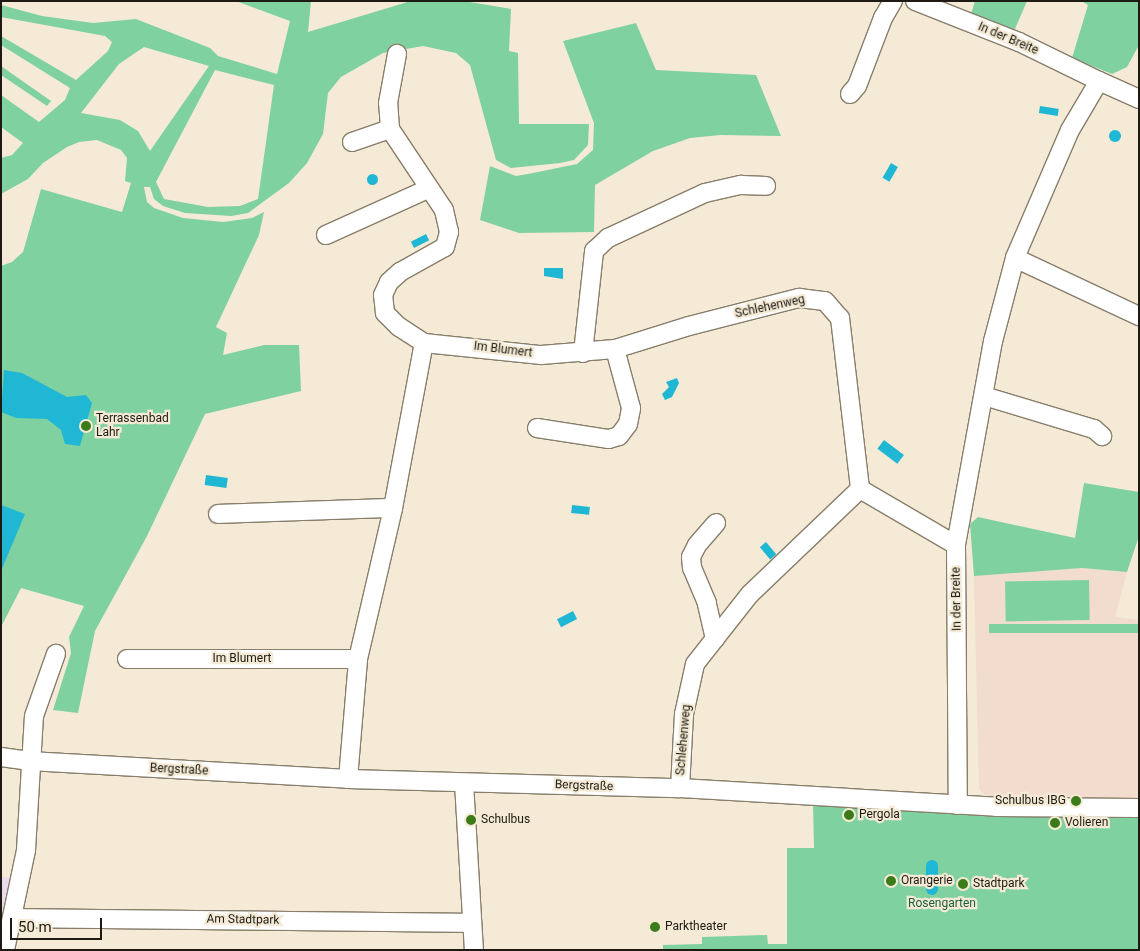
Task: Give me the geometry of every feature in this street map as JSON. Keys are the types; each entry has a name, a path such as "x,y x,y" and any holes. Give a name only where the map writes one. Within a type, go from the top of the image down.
{"street":[{"path":"850,94 857,86 883,18 893,1"},
{"name":"In der Breite","path":"915,1 1019,42 1139,99"},
{"name":"Im Blumert","path":"397,54 388,103 390,130 428,189 444,210 448,240 439,252 394,277 383,295 385,313 398,327 424,343 540,355 583,353"},
{"name":"In der Breite","path":"958,805 956,545 993,341 1015,258 1070,130 1099,81"},
{"path":"352,142 390,130"},
{"path":"583,353 594,251 608,238 705,193 741,185 766,186"},
{"path":"326,235 428,189"},
{"path":"1015,258 1139,316"},
{"name":"Schlehenweg","path":"583,353 615,349 799,298 825,301 840,318 860,489 750,594 695,664 684,714 680,788"},
{"path":"348,779 358,659 393,508 424,343"},
{"path":"537,428 609,439 619,436 628,424 631,408 615,349"},
{"path":"984,396 1094,429 1102,436"},
{"path":"860,489 956,545"},
{"path":"218,514 393,508"},
{"path":"715,639 707,603 692,568 690,557 697,545 716,524"},
{"path":"5,950 14,918 26,850 29,761 34,716 56,654"},
{"name":"Im Blumert","path":"127,659 358,659"},
{"name":"Bergstraße","path":"1,757 29,761 348,779 680,788 958,805 1139,808"},
{"path":"464,783 474,950"},
{"name":"Am Stadtpark","path":"14,918 472,923"}],"shaded area":[{"path":"1082,568 1127,572 1115,617 1139,620 1139,798 986,797 979,788 974,576"},
{"path":"1,877 13,878 1,931"}],"green space":[{"path":"236,1 311,1 308,32 411,1 464,1 511,9 509,51 518,53 519,124 589,124 588,145 574,160 560,163 511,168 496,160 470,65 456,53 423,46 383,53 341,77 328,93 323,134 307,163 289,183 248,213 231,216 185,213 163,206 154,199 150,187 144,187 147,202 154,208 183,218 223,222 252,218 264,212 259,235 216,327 227,333 223,355 264,345 299,345 301,391 205,414 147,536 95,631 78,713 53,710 71,653 69,637 84,606 21,588 1,627 1,266 12,262 23,252 41,189 122,212 131,183 125,181 127,158 121,150 97,140 79,142 67,147 43,163 28,179 1,194 1,158 12,155 23,143 1,127 1,95 39,122 65,100 70,88 1,45 1,36 76,80 108,51 112,42 105,36 1,17 1,5 42,16 93,23 136,19 210,48 218,56 277,74 290,21","holes":["144,47 209,66 150,151 138,131 120,120 81,113 119,64","215,70 274,85 258,199 240,206 208,207 164,199 156,182"]},
{"path":"975,1 1027,1 1014,31 971,14"},
{"path":"1081,1 1139,1 1139,45 1127,67 1112,74 1072,58 1088,5"},
{"path":"636,23 656,70 756,75 781,136 720,135 690,138 653,151 595,185 594,232 519,233 480,220 490,166 516,176 577,164 593,150 594,123 563,41"},
{"path":"1,66 51,101 47,106 1,75"},
{"path":"1084,483 1139,492 1139,536 1127,572 1082,568 974,576 970,524 978,517 1075,538"},
{"path":"1089,580 1090,620 1006,621 1005,581"},
{"path":"989,624 1139,624 1139,633 989,633"},
{"name":"Stadtpark","path":"813,803 1139,816 1139,950 663,950 663,945 702,944 702,937 767,935 768,944 787,944 787,848 814,848"}],"water":[{"path":"1040,106 1059,109 1058,116 1039,113"},
{"path":"1117,130 1120,131 1120,141 1113,142 1110,141 1109,134 1110,131"},
{"path":"891,163 898,167 889,182 882,178"},
{"path":"372,173 378,179 372,185 366,179"},
{"path":"426,234 429,240 414,248 411,242"},
{"path":"544,268 563,268 563,279 544,276"},
{"path":"4,370 22,373 67,397 86,395 92,403 80,446 65,444 61,430 47,419 16,418 1,412"},
{"path":"677,378 679,383 672,397 665,400 662,394 669,387 666,382"},
{"path":"884,440 904,455 897,464 877,449"},
{"path":"206,475 228,478 226,488 205,485"},
{"path":"1,505 25,514 1,571"},
{"path":"572,505 590,507 589,515 571,513"},
{"path":"766,542 776,554 770,559 760,547"},
{"path":"573,611 577,619 561,627 557,619"}],"waterway":[{"path":"932,866 932,889"}],"place":[{"name":"Terrassenbad Lahr","path":"86,426"},
{"name":"Schulbus IBG","path":"1076,801"},
{"name":"Pergola","path":"849,815"},
{"name":"Schulbus","path":"471,820"},
{"name":"Volieren","path":"1055,823"},
{"name":"Orangerie","path":"891,881"},
{"name":"Stadtpark","path":"963,884"},
{"name":"Parktheater","path":"655,927"}],"park label":[{"name":"Rosengarten","path":"942,904"}]}
